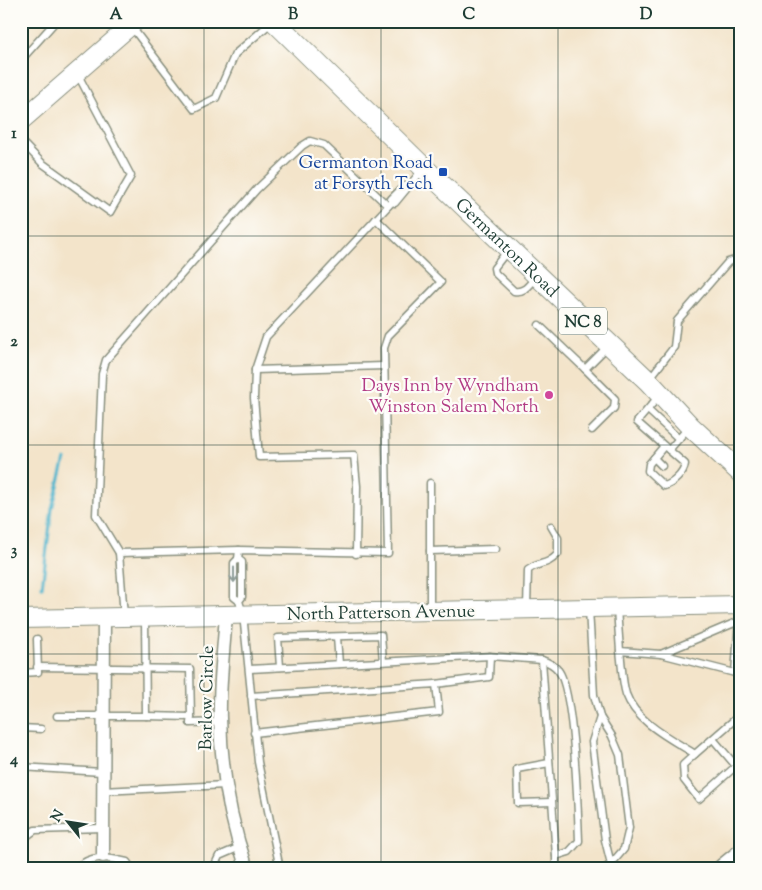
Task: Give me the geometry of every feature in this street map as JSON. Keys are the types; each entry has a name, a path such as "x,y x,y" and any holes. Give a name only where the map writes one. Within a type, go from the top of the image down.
{"highway":[{"path":"725,869 741,856"}],"main road":[{"name":"Germanton Road","path":"273,21 608,346 654,388 685,432 741,473"},
{"path":"21,121 133,23"},
{"name":"North Patterson Avenue","path":"21,619 124,617 236,610 430,611 617,608 740,610"}],"street":[{"name":"Barlow Circle","path":"236,610 220,722 226,785 247,869"},
{"path":"103,856 104,617"}],"lane":[{"path":"21,60 56,21"},
{"path":"133,23 194,109 216,98 235,54 273,21"},
{"path":"21,141 42,163 110,212 132,176 77,73"},
{"path":"124,617 119,553 96,515 102,374 106,360 257,189 310,141 324,145 390,204"},
{"path":"356,554 354,455 259,456 254,398 255,370 266,337 390,204 392,197 404,186 408,186 424,168"},
{"path":"119,553 239,550 356,554 388,553 384,348 388,336 441,282 376,219"},
{"path":"648,410 685,432 667,448 654,458 648,470 664,486 670,485 674,476 685,468 685,464 667,448 637,422 648,410 654,388 674,347 677,321 728,262 741,258"},
{"path":"538,325 614,399 614,408 592,430"},
{"path":"585,369 608,346"},
{"path":"255,370 384,366"},
{"path":"654,458 662,466"},
{"path":"430,483 430,611"},
{"path":"527,609 528,570 535,565 549,563 558,554 558,538 551,526"},
{"path":"430,551 496,549"},
{"path":"239,550 238,559 242,562 242,597 236,610 250,669 258,762 280,869"},
{"path":"589,608 594,695 600,717 612,736 620,755 629,828 624,850 604,869"},
{"path":"617,608 626,694 638,714 665,735 695,754"},
{"path":"661,654 740,610"},
{"path":"735,673 740,610"},
{"path":"145,616 146,716"},
{"path":"280,667 278,638 381,635 383,661"},
{"path":"337,637 339,664"},
{"path":"21,673 38,672 37,639"},
{"path":"620,651 661,654 735,673 741,680"},
{"path":"250,669 490,656 542,660 558,670 563,679 576,771 579,841 569,852 556,856"},
{"path":"251,696 436,684 489,677 490,656"},
{"path":"542,660 556,869"},
{"path":"37,668 190,669 190,723 220,722"},
{"path":"254,733 439,712 436,684"},
{"path":"712,739 736,766 699,799 684,780 683,765 712,739 741,714"},
{"path":"57,716 191,716"},
{"path":"600,717 592,742 604,840 611,864"},
{"path":"21,728 41,729"},
{"path":"549,763 517,770 518,803 552,802"},
{"path":"21,767 102,772"},
{"path":"102,790 226,785"},
{"path":"21,848 24,838 35,830 102,828"},
{"path":"213,869 219,856 240,847"},
{"path":"75,869 86,860 103,856 126,862 132,869"}],"waterway":[{"path":"42,587 52,509 65,459"}],"place":[{"name":"Germanton Road at Forsyth Tech","path":"443,172"},
{"name":"Days Inn by Wyndham Winston Salem North","path":"549,395"}]}
